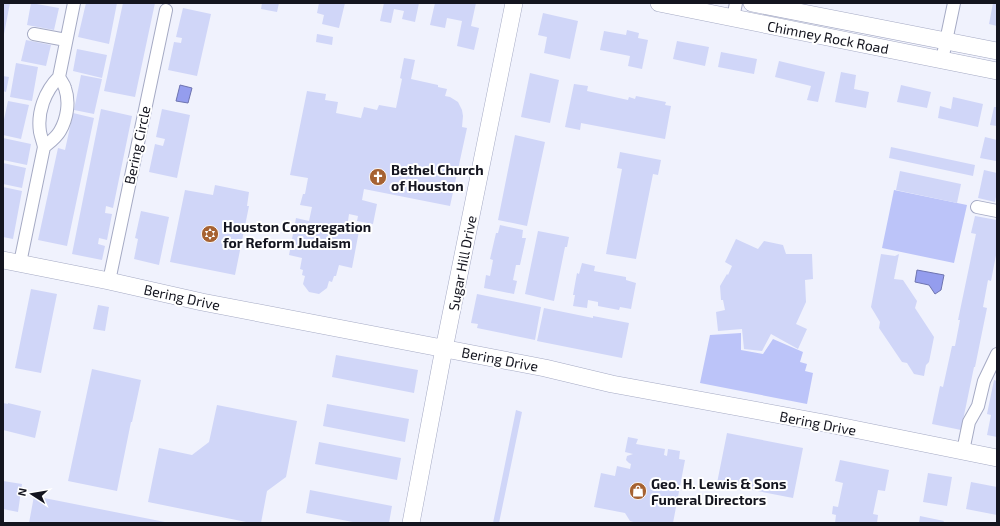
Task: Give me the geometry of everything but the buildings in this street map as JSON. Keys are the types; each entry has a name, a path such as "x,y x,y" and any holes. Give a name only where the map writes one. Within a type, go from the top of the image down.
{"street":[{"path":"20,263 44,147 40,132 39,120 42,105 52,84 59,77 74,3"},
{"name":"Sugar Hill Drive","path":"411,523 444,349 514,3"},
{"name":"Chimney Rock Road","path":"659,3 734,10 942,60 997,71"},
{"name":"Chimney Rock Road","path":"752,3 997,51"},
{"path":"942,60 954,3"},
{"name":"Bering Circle","path":"109,281 166,10"},
{"path":"34,34 66,40"},
{"path":"44,147 53,140 59,132 65,120 68,107 65,87 59,77"},
{"path":"977,207 997,211"},
{"name":"Bering Drive","path":"3,260 109,281 202,302 545,368 612,384 824,423 997,458"},
{"path":"963,451 969,422 978,406 984,381 997,354"}],"shaded area":[{"path":"180,85 192,88 188,103 176,101"},
{"path":"894,190 967,205 954,263 882,248"},
{"path":"917,270 944,275 941,290 935,294 929,285 915,282"},
{"path":"741,333 741,350 763,354 773,339 803,352 800,362 807,364 805,371 813,373 807,404 700,383 710,335"}],"place":[{"name":"Bethel Church of Houston","path":"378,177"},
{"name":"Houston Congregation for Reform Judaism","path":"210,234"},
{"name":"Geo. H. Lewis & Sons Funeral Directors","path":"638,491"}]}
